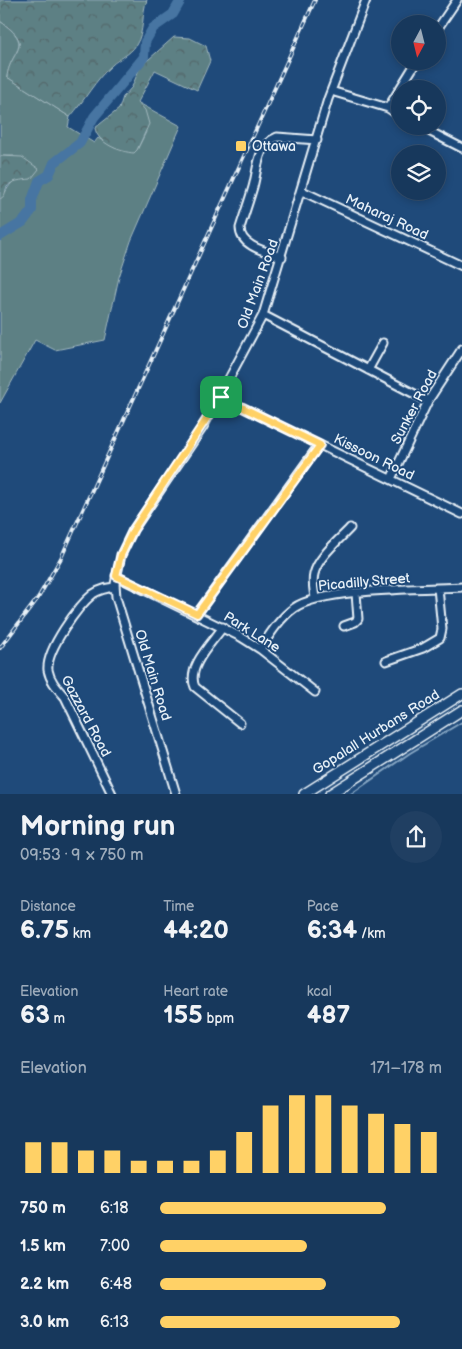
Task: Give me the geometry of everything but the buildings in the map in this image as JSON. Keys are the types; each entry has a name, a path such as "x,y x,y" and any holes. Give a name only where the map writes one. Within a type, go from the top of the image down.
{"main road":[{"name":"Gopalall Hurbans Road","path":"304,794 462,694"},
{"name":"Gopalall Hurbans Road","path":"330,794 462,710"}],"street":[{"name":"Old Main Road","path":"176,794 119,607 115,587 121,555 133,530 221,397 264,315 317,140 334,92 334,82 366,0"},
{"path":"446,16 457,0"},
{"path":"388,108 411,70"},
{"path":"334,92 391,110"},
{"path":"437,135 462,148"},
{"path":"282,257 248,244 240,235 257,164 264,148 277,137 317,140"},
{"name":"Maharaj Road","path":"302,191 462,266"},
{"path":"264,315 428,401"},
{"path":"368,370 383,343"},
{"name":"Sunker Road","path":"391,479 428,401 462,349"},
{"name":"Kissoon Road","path":"221,397 462,514"},
{"path":"197,614 320,445"},
{"path":"315,598 314,573 332,547 350,528"},
{"name":"Park Lane","path":"116,576 223,627 260,649 315,692"},
{"name":"Gazzard Road","path":"112,794 65,697 56,687 48,671 53,652 62,634 83,603 99,590 115,587"},
{"name":"Picadilly Street","path":"260,649 283,616 301,604 315,598 356,593 462,587"},
{"path":"386,661 423,648 440,638 442,629 438,588"},
{"path":"344,626 358,619 356,593"},
{"path":"223,627 194,668 192,682 195,688 204,696 240,723"}],"green space":[{"path":"0,0 147,0 141,34 136,45 106,71 70,117 7,77 19,43 11,30 0,21"},
{"path":"0,21 11,30 19,43 7,77 70,117 68,127 94,143 98,138 115,148 137,150 146,132 137,102 181,126 131,241 119,277 105,340 55,350 35,340 0,403 0,199 15,180 25,179 14,156 0,156"},
{"path":"174,37 190,38 206,46 210,61 197,90 155,70 138,102 145,110 149,124 137,150 134,153 110,146 100,138 95,128 119,109 123,97 132,87 140,67"},
{"path":"0,156 22,157 39,169 31,179 10,184 4,196 0,199"}],"waterway":[{"path":"0,236 23,222 32,210 32,200 39,181 49,175 54,163 80,143 94,117 144,57 145,42 153,28 173,14 181,0"},
{"path":"351,794 410,753 462,722"}],"railway":[{"path":"0,648 38,598 61,558 315,0"}],"place":[{"name":"Ottawa","path":"241,146"}],"route":[{"path":"221,397 320,445 255,531 197,614 116,576 121,555 133,530 203,427 221,397"}]}
